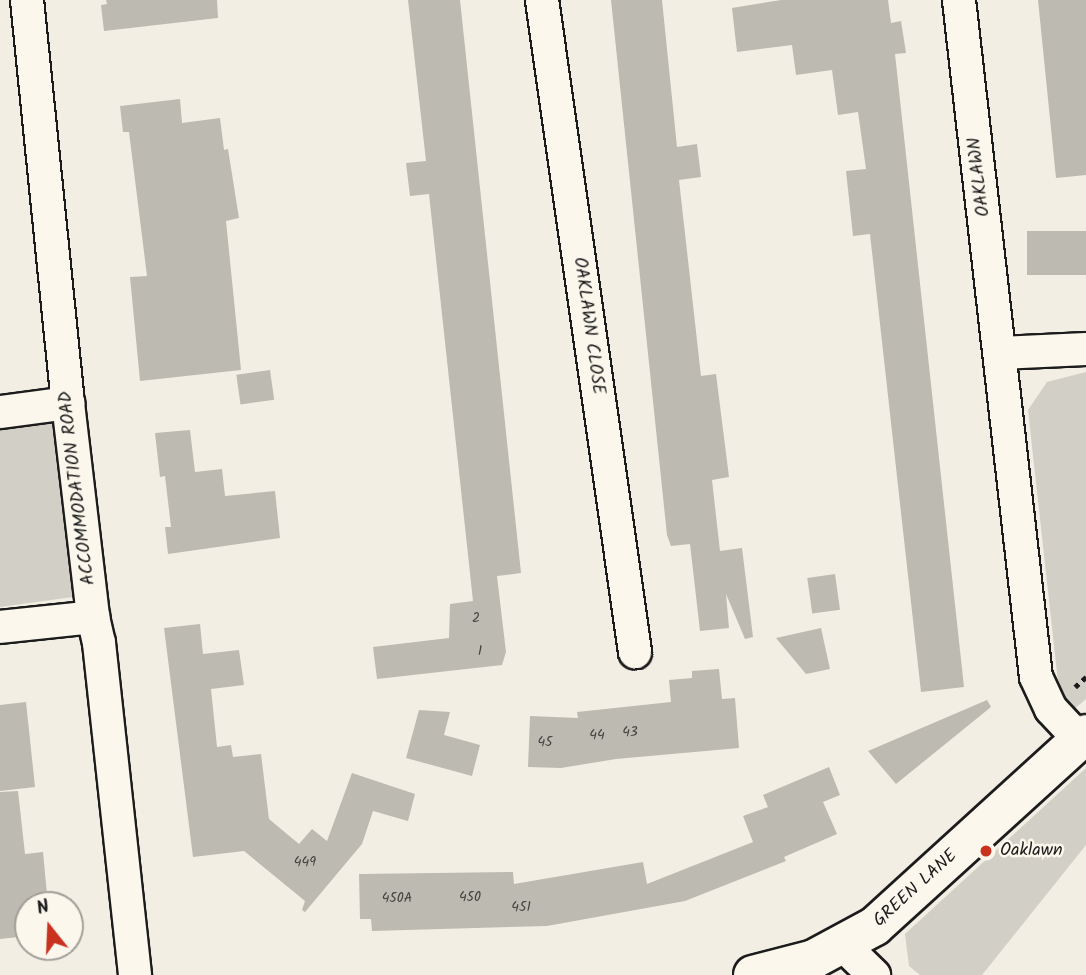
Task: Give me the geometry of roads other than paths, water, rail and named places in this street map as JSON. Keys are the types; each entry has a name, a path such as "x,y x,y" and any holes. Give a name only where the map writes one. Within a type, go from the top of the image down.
{"street":[{"name":"ACCOMMODATION ROAD","path":"27,0 68,403 93,617 99,643 135,975"},
{"name":"OAKLAWN CLOSE","path":"542,0 635,652"},
{"name":"OAKLAWN","path":"959,0 1036,677 1051,709 1083,737"},
{"path":"1000,353 1086,349"},
{"path":"0,412 68,403"},
{"path":"0,627 93,617"},
{"name":"GREEN LANE","path":"753,975 814,959 844,946 875,926 1083,737"},
{"path":"844,946 874,975"}],"place":[{"name":"Oaklawn","path":"986,851"}]}
